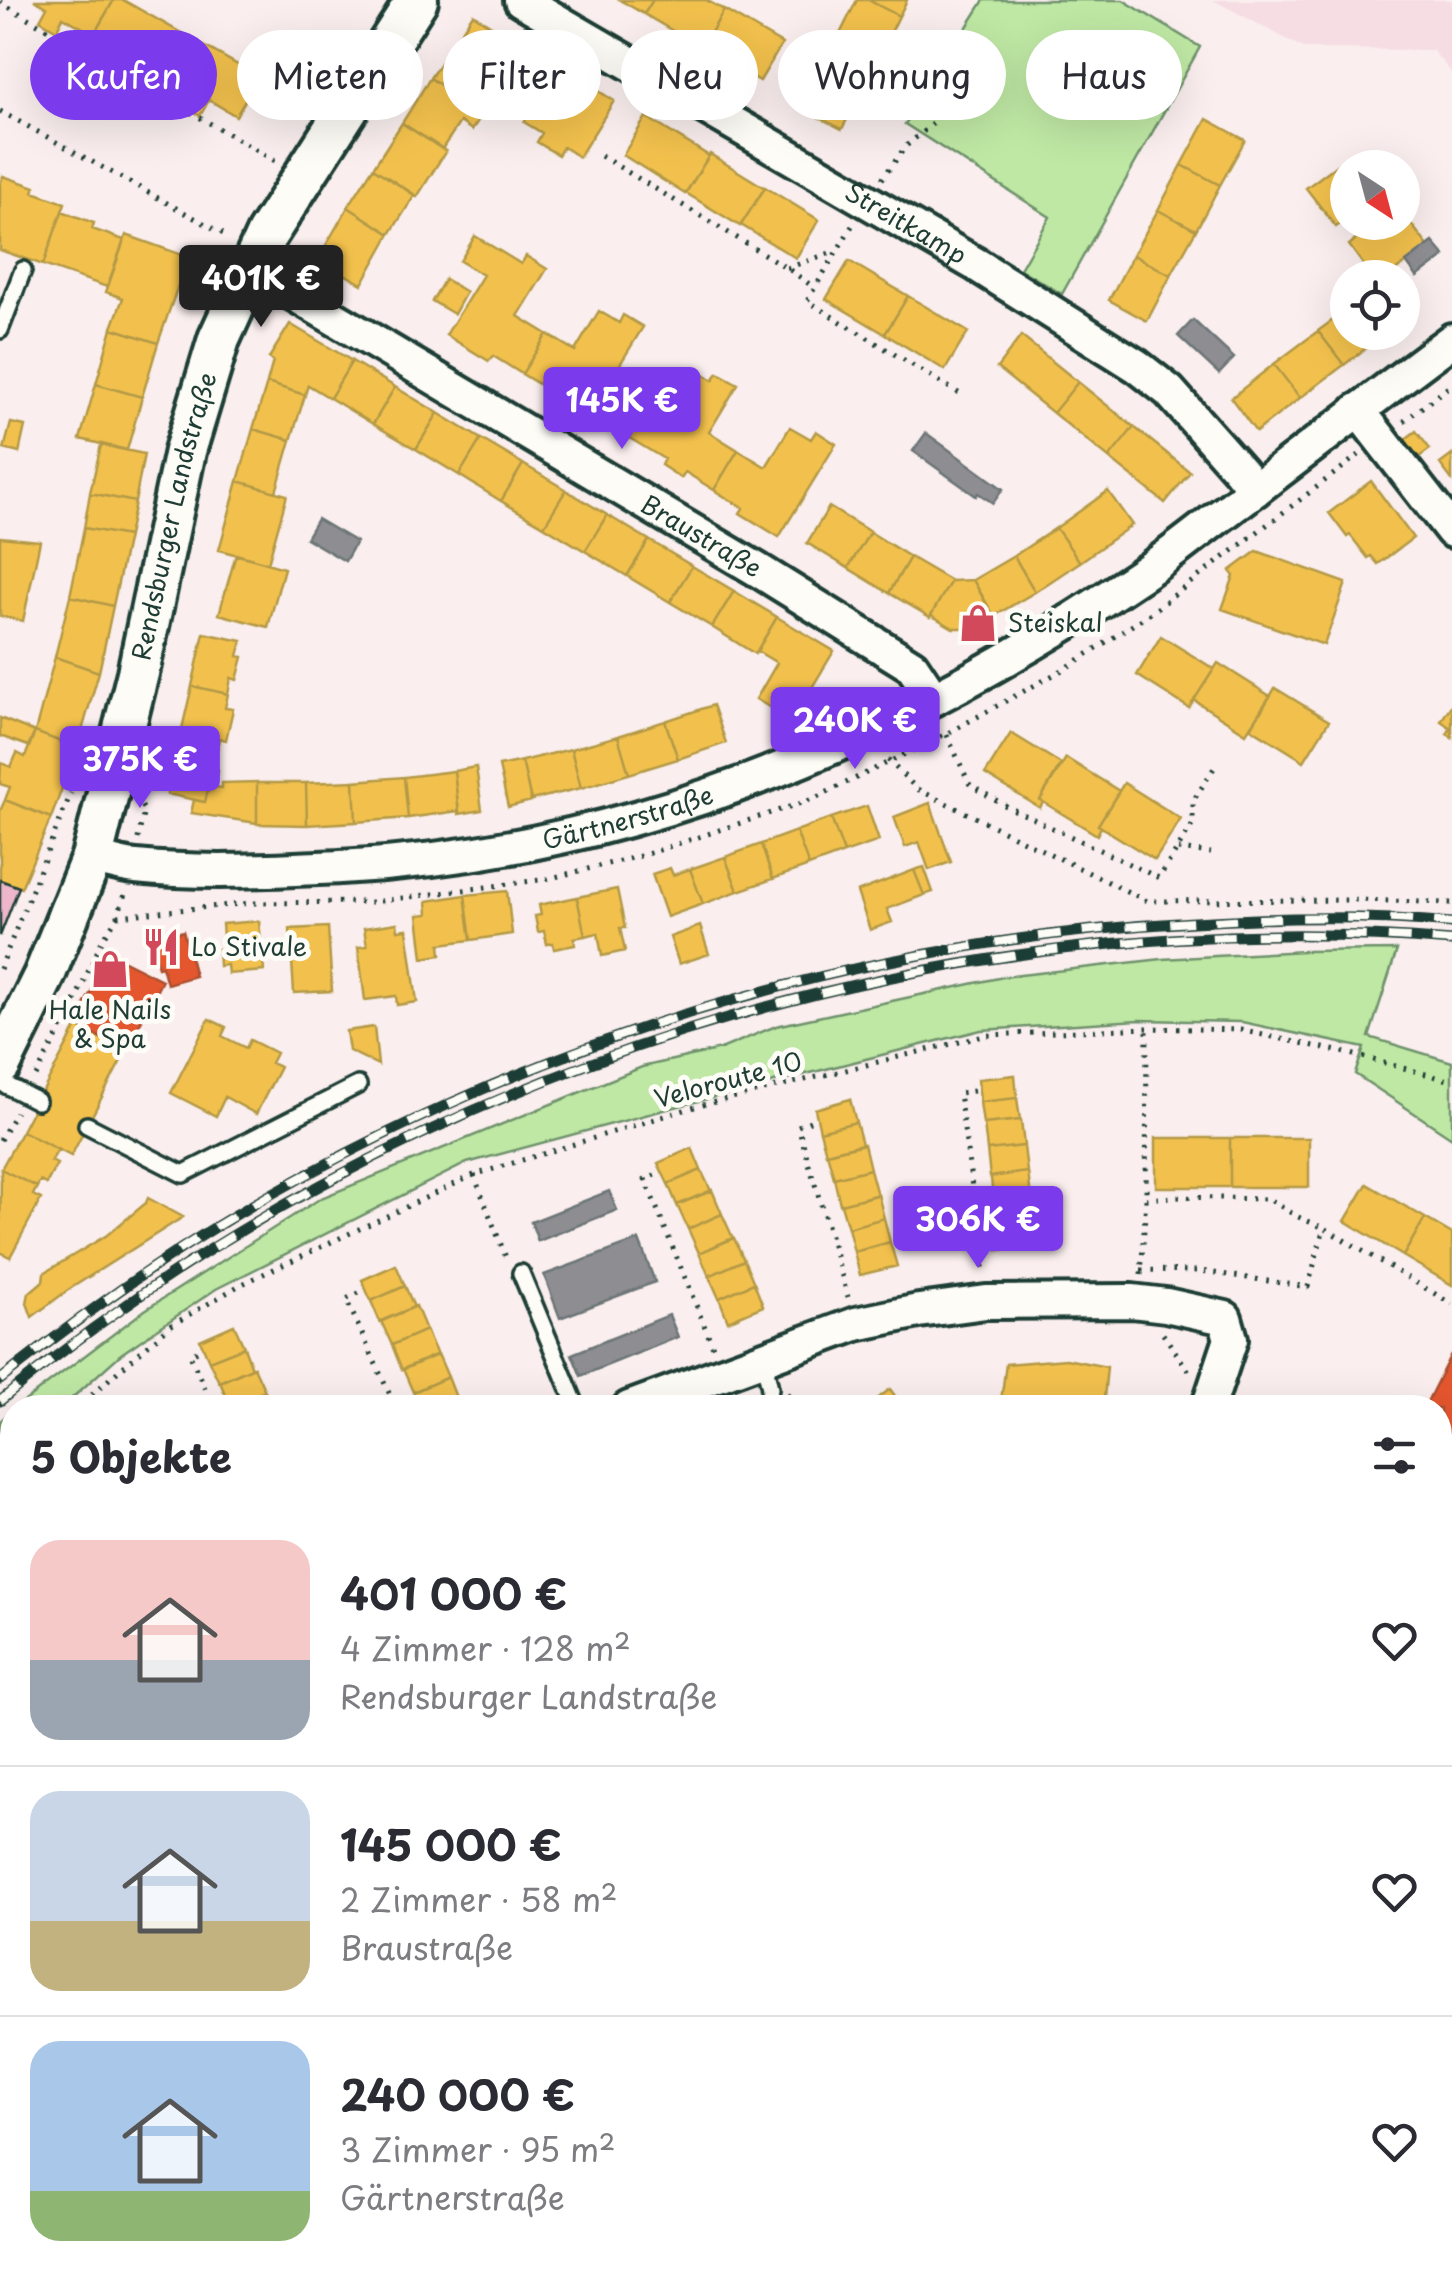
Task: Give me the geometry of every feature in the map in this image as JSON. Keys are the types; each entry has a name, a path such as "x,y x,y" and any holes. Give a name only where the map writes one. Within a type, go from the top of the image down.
{"street":[{"name":"Rendsburger Landstraße","path":"21,1087 44,976 92,857 138,674 185,451 219,338 267,234 417,0"},
{"name":"Streitkamp","path":"522,0 977,265 1137,366 1180,402 1254,490"},
{"name":"Braustraße","path":"250,268 912,666 934,698"},
{"name":"Gärtnerstraße","path":"92,857 133,867 268,870 420,861 612,826 737,787 873,731 1043,639 1142,574 1452,340"},
{"path":"1358,410 1452,532"},
{"path":"663,1395 723,1372 766,1373 856,1324 986,1302 1141,1286 1166,1305 1225,1318 1231,1340 1212,1395"}],"lane":[{"path":"0,330 23,270"},
{"path":"0,1082 21,1087"},
{"path":"87,1125 183,1174 358,1085"},
{"path":"515,1268 571,1395"},
{"path":"766,1373 767,1395"}],"path":[{"path":"0,1 304,177"},
{"path":"0,111 235,241 250,268"},
{"path":"937,120 906,146 866,202 807,301 960,394"},
{"path":"601,156 815,288"},
{"path":"787,268 837,251"},
{"path":"873,731 890,762 917,788 1147,901 1452,903"},
{"path":"946,734 970,785 1159,878 1193,824 1193,800 1214,768"},
{"path":"0,970 75,783"},
{"path":"1178,849 1210,853"},
{"path":"0,1140 21,1087 69,1014 102,941 118,916"},
{"path":"1146,1028 1146,1199 1141,1286 1195,1380 1211,1395"},
{"name":"Veloroute 10","path":"91,1395 170,1326 240,1286 474,1175 691,1108 988,1035 1146,1028 1240,1030 1452,1081"},
{"path":"974,1091 960,1093 986,1302"},
{"path":"810,1121 798,1126 856,1324"},
{"path":"474,1175 515,1268"},
{"path":"654,1175 645,1179 723,1372"},
{"path":"1146,1199 1269,1199 1452,1304"},
{"path":"1141,1286 1200,1272 1308,1287 1324,1228"},
{"path":"360,1293 346,1299 390,1395"},
{"path":"197,1351 190,1355 207,1395"},
{"path":"766,1373 803,1395"}],"shaded area":[{"path":"1213,0 1452,0 1452,73 1432,50 1305,49"}],"green space":[{"path":"984,0 1123,0 1172,30 1026,30 1026,120 1159,120 1062,294 1020,269 1050,217 905,124 908,120 1006,120 1006,30 965,30"},
{"path":"1182,36 1200,47 1182,79"},
{"path":"1397,950 1369,1037 1452,1062 1452,1138 1355,1074 1364,1048 1242,1022 1139,1020 981,1030 467,1163 216,1289 121,1354 75,1395 33,1395 145,1310 321,1198 642,1067 721,1049 776,1026 1003,977 1162,959"}],"building: Wohnen":[{"path":"34,0 114,0 96,30 87,30 63,17 57,30 40,20 47,7"},
{"path":"114,0 123,0 176,30 96,30"},
{"path":"620,0 653,0 644,14"},
{"path":"653,0 706,0 724,10 712,30 671,30 644,14"},
{"path":"857,0 868,0 899,16 892,30 842,30"},
{"path":"868,0 907,0 899,16"},
{"path":"724,10 778,42 778,51 760,81 758,30 712,30"},
{"path":"473,14 497,30 462,30"},
{"path":"217,53 237,65 236,116 217,105"},
{"path":"443,59 443,86 430,78"},
{"path":"430,78 443,87 443,120 478,120 472,130 460,122 442,149 402,123 423,120 423,89"},
{"path":"601,93 614,101 579,157 563,147 558,155 537,142 542,133 524,122 601,120"},
{"path":"1207,119 1245,140 1220,185 1182,165"},
{"path":"644,120 651,120 709,156 685,194 623,155"},
{"path":"824,120 847,120 842,129"},
{"path":"402,123 446,151 417,197 373,168"},
{"path":"710,154 765,188 740,226 686,193"},
{"path":"1182,165 1220,185 1196,230 1158,210"},
{"path":"373,168 415,195 390,234 348,207"},
{"path":"1330,170 1330,219 1306,188"},
{"path":"3,176 65,203 43,265 0,250"},
{"path":"765,187 819,220 796,258 741,225"},
{"path":"348,207 390,234 362,284 318,259"},
{"path":"1158,210 1196,230 1171,275 1133,255"},
{"path":"62,211 94,223 92,229 124,240 107,287 43,265"},
{"path":"126,235 188,257 158,343 112,328 123,298 106,292"},
{"path":"475,236 521,264 526,256 547,269 518,316 547,334 522,374 493,356 489,361 446,335 483,275 460,261"},
{"path":"1420,236 1428,246 1410,260 1360,260 1349,245 1356,240 1420,240"},
{"path":"1133,255 1171,275 1147,321 1109,300"},
{"path":"849,261 908,296 885,334 826,299"},
{"path":"445,279 466,292 454,314 432,301"},
{"path":"908,296 968,332 945,370 885,334"},
{"path":"599,311 619,323 623,315 643,327 614,374 642,392 618,431 572,404 568,410 546,397 550,391 522,374 547,334 575,351"},
{"path":"1330,322 1330,347 1318,331"},
{"path":"290,324 352,361 330,398 308,385 305,395 267,383 273,361 269,358"},
{"path":"112,328 158,343 142,397 96,384"},
{"path":"1318,331 1344,365 1300,398 1274,364"},
{"path":"1021,336 1078,382 1053,413 997,368"},
{"path":"1333,350 1364,350 1344,365"},
{"path":"352,361 395,387 373,424 330,398"},
{"path":"1274,364 1300,398 1256,432 1231,398"},
{"path":"694,368 713,380 718,373 738,384 709,432 738,450 714,490 685,472 681,478 661,465 664,459 618,431 642,392 670,408"},
{"path":"1078,382 1134,427 1109,458 1053,413"},
{"path":"267,383 305,395 291,440 253,429"},
{"path":"96,384 142,397 127,450 80,439"},
{"path":"395,387 438,413 416,449 373,424"},
{"path":"438,413 481,439 459,475 416,449"},
{"path":"11,423 25,426 19,453 4,449"},
{"path":"790,427 811,439 816,431 836,444 779,537 740,513 743,508 714,490 738,450 766,467"},
{"path":"1134,427 1190,472 1165,503 1109,458"},
{"path":"253,429 291,440 276,492 238,481"},
{"path":"1416,431 1430,449 1410,464 1396,446"},
{"path":"481,439 523,464 501,501 459,475"},
{"path":"101,445 144,454 135,502 90,493"},
{"path":"1452,455 1452,480 1440,464"},
{"path":"523,464 566,490 544,526 501,501"},
{"path":"238,481 287,495 268,563 219,550"},
{"path":"1371,481 1413,538 1378,564 1371,556 1368,558 1350,535 1347,537 1329,513"},
{"path":"566,490 607,515 585,551 544,526"},
{"path":"1108,491 1132,525 1080,562 1056,528"},
{"path":"90,493 135,502 128,536 84,528"},
{"path":"829,507 870,532 848,568 807,543"},
{"path":"607,515 649,540 627,576 585,551"},
{"path":"84,528 128,536 113,606 70,596"},
{"path":"1056,528 1080,562 1035,592 1014,556"},
{"path":"870,532 910,557 889,593 848,568"},
{"path":"0,537 40,541 23,621 0,616"},
{"path":"649,540 692,566 670,602 627,576"},
{"path":"1257,551 1346,583 1324,645 1222,609 1234,576 1230,571"},
{"path":"236,554 284,568 268,627 219,614"},
{"path":"1014,556 1035,592 994,616 973,580"},
{"path":"910,557 951,581 930,617 889,593"},
{"path":"692,566 734,591 712,627 670,602"},
{"path":"973,580 992,614 971,628 953,628 931,615 951,581"},
{"path":"734,591 777,617 755,654 712,627"},
{"path":"70,596 113,606 99,672 55,657"},
{"path":"777,617 834,651 792,721 756,699 777,663 757,651"},
{"path":"204,633 242,641 238,656 243,657 237,680 231,678 228,694 192,686"},
{"path":"1161,636 1214,669 1189,708 1137,675"},
{"path":"55,657 99,672 77,748 35,732"},
{"path":"1218,663 1270,696 1246,733 1194,700"},
{"path":"192,686 228,694 225,708 233,709 226,740 219,738 216,755 178,746"},
{"path":"1275,688 1329,721 1304,761 1251,728"},
{"path":"1452,704 1452,737 1447,734 1451,728 1441,721"},
{"path":"713,705 726,743 678,759 665,721"},
{"path":"0,718 35,732 28,746 0,736"},
{"path":"665,721 678,759 629,774 618,736"},
{"path":"35,732 77,748 51,818 5,800 10,787 0,784 1,763 11,767 17,753 25,757"},
{"path":"1011,733 1061,764 1040,800 1040,808 985,774"},
{"path":"618,736 629,774 581,788 571,749"},
{"path":"178,746 216,755 212,770 218,771 205,802 167,794"},
{"path":"571,749 581,788 531,800 522,761"},
{"path":"1066,758 1119,791 1098,825 1101,827 1097,835 1040,800"},
{"path":"522,761 531,801 508,807 499,766"},
{"path":"476,767 482,810 459,814 454,771"},
{"path":"454,771 459,811 408,818 404,777"},
{"path":"404,777 408,818 356,822 354,781"},
{"path":"354,781 356,822 307,825 306,783"},
{"path":"257,782 257,823 191,813 194,800 205,802 209,786 222,788 222,783"},
{"path":"257,783 306,783 307,825 257,824"},
{"path":"1124,783 1181,819 1155,860 1098,825"},
{"path":"5,800 51,818 21,888 0,880 0,811"},
{"path":"930,803 951,862 929,870 919,842 905,847 894,817"},
{"path":"867,806 879,841 844,853 831,818"},
{"path":"831,818 844,853 809,866 796,831"},
{"path":"796,831 809,866 773,879 761,844"},
{"path":"761,844 773,879 738,891 725,857"},
{"path":"725,857 738,891 703,904 690,869"},
{"path":"924,867 933,892 924,895 914,870"},
{"path":"670,868 673,875 690,869 703,904 667,917 652,874"},
{"path":"914,870 924,895 887,909 892,922 870,930 857,892"},
{"path":"617,889 625,951 602,956 598,933 585,936 577,897"},
{"path":"507,891 512,934 471,940 465,895"},
{"path":"465,895 471,940 440,944 441,955 423,958 418,915 428,914 427,901"},
{"path":"577,897 585,936 574,938 575,945 554,949 553,943 547,944 544,931 538,932 535,916 541,915 539,905"},
{"path":"259,921 264,971 228,974 227,965 219,966 218,949 224,949 222,924"},
{"path":"397,923 398,930 407,929 417,1002 397,1005 396,996 365,1000 358,947 367,946 364,928"},
{"path":"700,926 709,954 679,964 670,937"},
{"path":"328,927 332,991 294,993 290,929"},
{"path":"209,1019 226,1027 222,1036 246,1048 250,1040 276,1053 271,1063 280,1067 256,1114 225,1097 216,1116 171,1093"},
{"path":"77,1026 126,1051 71,1156 22,1131"},
{"path":"374,1027 378,1065 349,1051 346,1031"},
{"path":"1015,1075 1017,1098 980,1102 978,1079"},
{"path":"1017,1098 1020,1120 983,1124 980,1102"},
{"path":"850,1099 856,1122 820,1131 815,1109"},
{"path":"1021,1120 1024,1146 987,1150 984,1124"},
{"path":"856,1122 862,1144 826,1153 820,1131"},
{"path":"22,1131 58,1150 51,1161 57,1164 46,1184 40,1181 37,1187 1,1169"},
{"path":"1156,1138 1230,1138 1230,1187 1156,1187"},
{"path":"1230,1138 1309,1138 1309,1187 1230,1187"},
{"path":"864,1144 870,1169 834,1178 827,1153"},
{"path":"1024,1146 1027,1172 990,1177 987,1150"},
{"path":"692,1148 701,1170 668,1184 658,1163"},
{"path":"1,1169 37,1187 33,1195 41,1199 10,1257 0,1252"},
{"path":"870,1169 877,1195 840,1204 834,1178"},
{"path":"701,1170 711,1191 677,1205 668,1184"},
{"path":"1028,1172 1031,1197 993,1201 991,1177"},
{"path":"1367,1184 1425,1218 1403,1256 1345,1221"},
{"path":"712,1190 722,1214 688,1229 677,1205"},
{"path":"878,1194 884,1218 848,1228 841,1204"},
{"path":"1031,1197 1034,1221 996,1226 993,1201"},
{"path":"148,1198 183,1217 32,1317 27,1303 29,1293 43,1281 44,1273 107,1235"},
{"path":"722,1214 733,1238 699,1253 688,1229"},
{"path":"884,1218 890,1242 854,1252 848,1228"},
{"path":"1425,1218 1452,1234 1452,1285 1403,1256"},
{"path":"1034,1221 1036,1246 998,1250 996,1226"},
{"path":"734,1238 744,1260 709,1276 699,1253"},
{"path":"890,1242 897,1266 860,1275 854,1252"},
{"path":"744,1260 754,1283 719,1298 709,1276"},
{"path":"396,1265 405,1286 371,1301 362,1280"},
{"path":"754,1283 763,1306 728,1321 719,1298"},
{"path":"405,1286 414,1307 380,1322 371,1301"},
{"path":"416,1306 426,1330 392,1345 381,1321"},
{"path":"234,1325 244,1347 209,1361 200,1340"},
{"path":"426,1330 437,1355 402,1370 392,1345"},
{"path":"244,1347 252,1368 219,1382 209,1361"},
{"path":"438,1354 448,1377 413,1392 403,1369"},
{"path":"1066,1359 1107,1367 1104,1395 1002,1395 1006,1364"},
{"path":"254,1367 265,1391 256,1395 225,1395 220,1382"},
{"path":"448,1377 455,1395 414,1395 413,1392"}],"building: Handel":[{"path":"183,931 195,976 167,984 151,941"},
{"path":"122,960 162,980 126,1051 74,1024 107,962 118,968"},
{"path":"1451,1354 1451,1395 1430,1395"}],"building: Industrie":[{"path":"1433,242 1445,256 1420,275 1420,260 1409,260"},
{"path":"1193,320 1234,358 1219,374 1178,336"},
{"path":"926,433 1003,489 993,503 978,493 976,496 913,451"},
{"path":"317,519 356,542 345,561 306,538"},
{"path":"609,1191 617,1210 538,1241 531,1222"},
{"path":"639,1240 655,1282 560,1318 544,1275"},
{"path":"669,1315 678,1337 581,1376 572,1354"}],"building: Sonstige":[{"path":"0,880 19,887 0,936"}],"railway":[{"path":"0,1380 176,1252 348,1153 462,1098 579,1051 698,1010 819,977 943,951 1068,933 1291,918 1452,923"},
{"path":"8,1395 155,1285 322,1184 498,1100 682,1032 871,981 1064,949 1258,935 1452,941"}],"place":[{"name":"Steiskal","path":"978,623"},
{"name":"Lo Stivale","path":"161,947"},
{"name":"Hale Nails & Spa","path":"110,969"}]}
